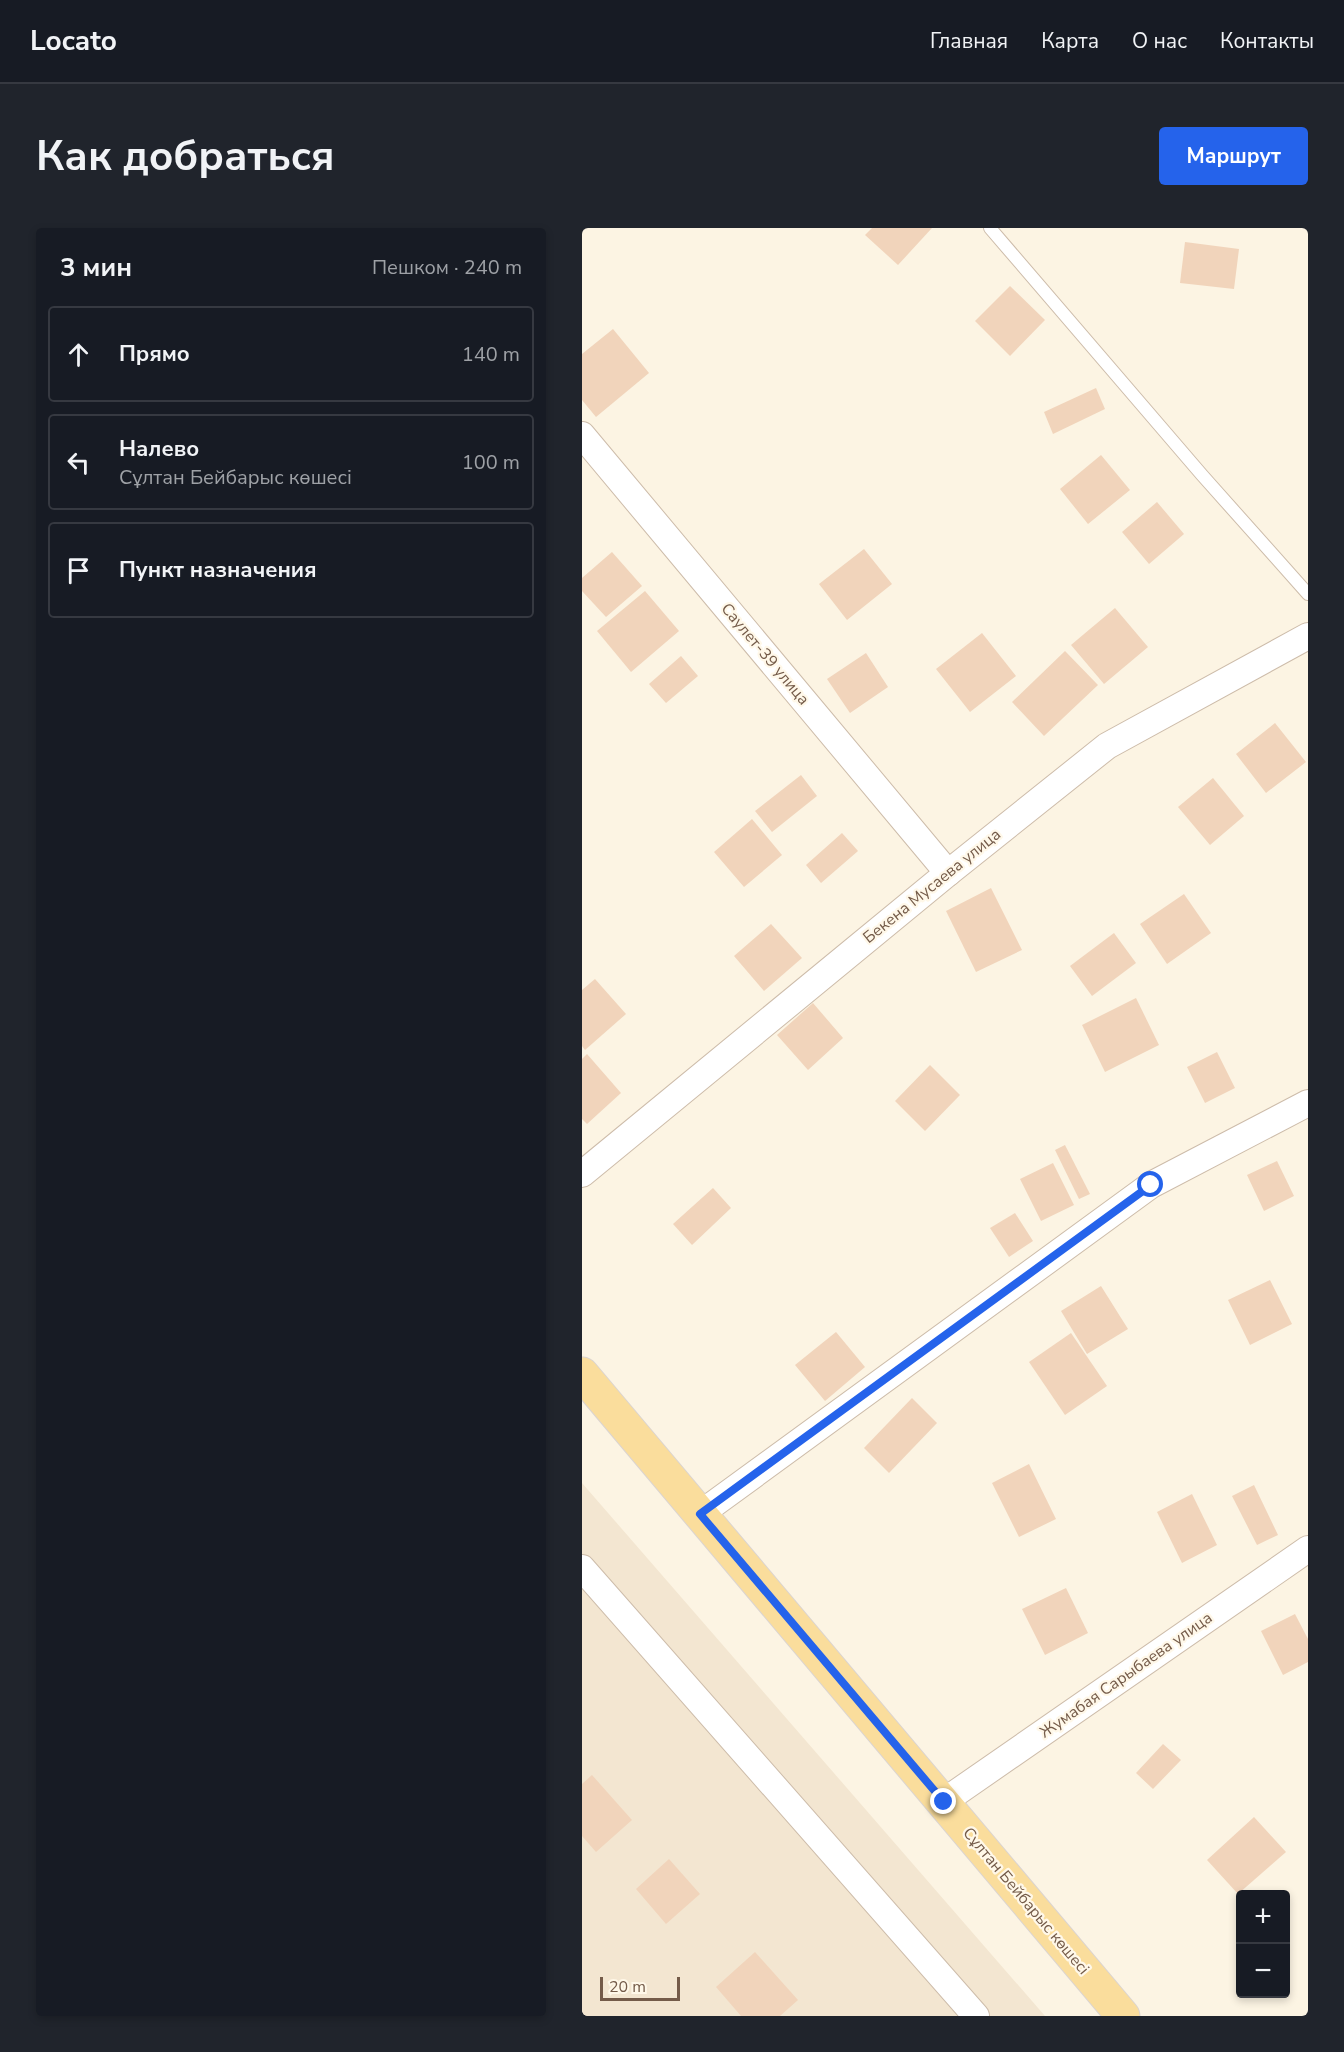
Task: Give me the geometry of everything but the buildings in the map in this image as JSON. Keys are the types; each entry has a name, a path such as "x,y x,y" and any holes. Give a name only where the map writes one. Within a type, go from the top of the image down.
{"main road":[{"name":"Сұлтан Бейбарыс көшесі","path":"582,1374 1123,2016"}],"street":[{"name":"Саулет-39 улица","path":"582,435 948,873"},
{"name":"Бекена Мусаева улица","path":"582,1174 948,873 1107,746 1308,636"},
{"path":"700,1514 1151,1185 1308,1102"},
{"name":"Жумабая Сарыбаева улица","path":"944,1802 1308,1549"},
{"path":"582,1568 976,2016"}],"lane":[{"path":"990,228 1202,475 1308,594"}],"shaded area":[{"path":"582,1483 1045,2016 582,2016"}],"route":[{"path":"944,1802 700,1514 1151,1185"}]}
